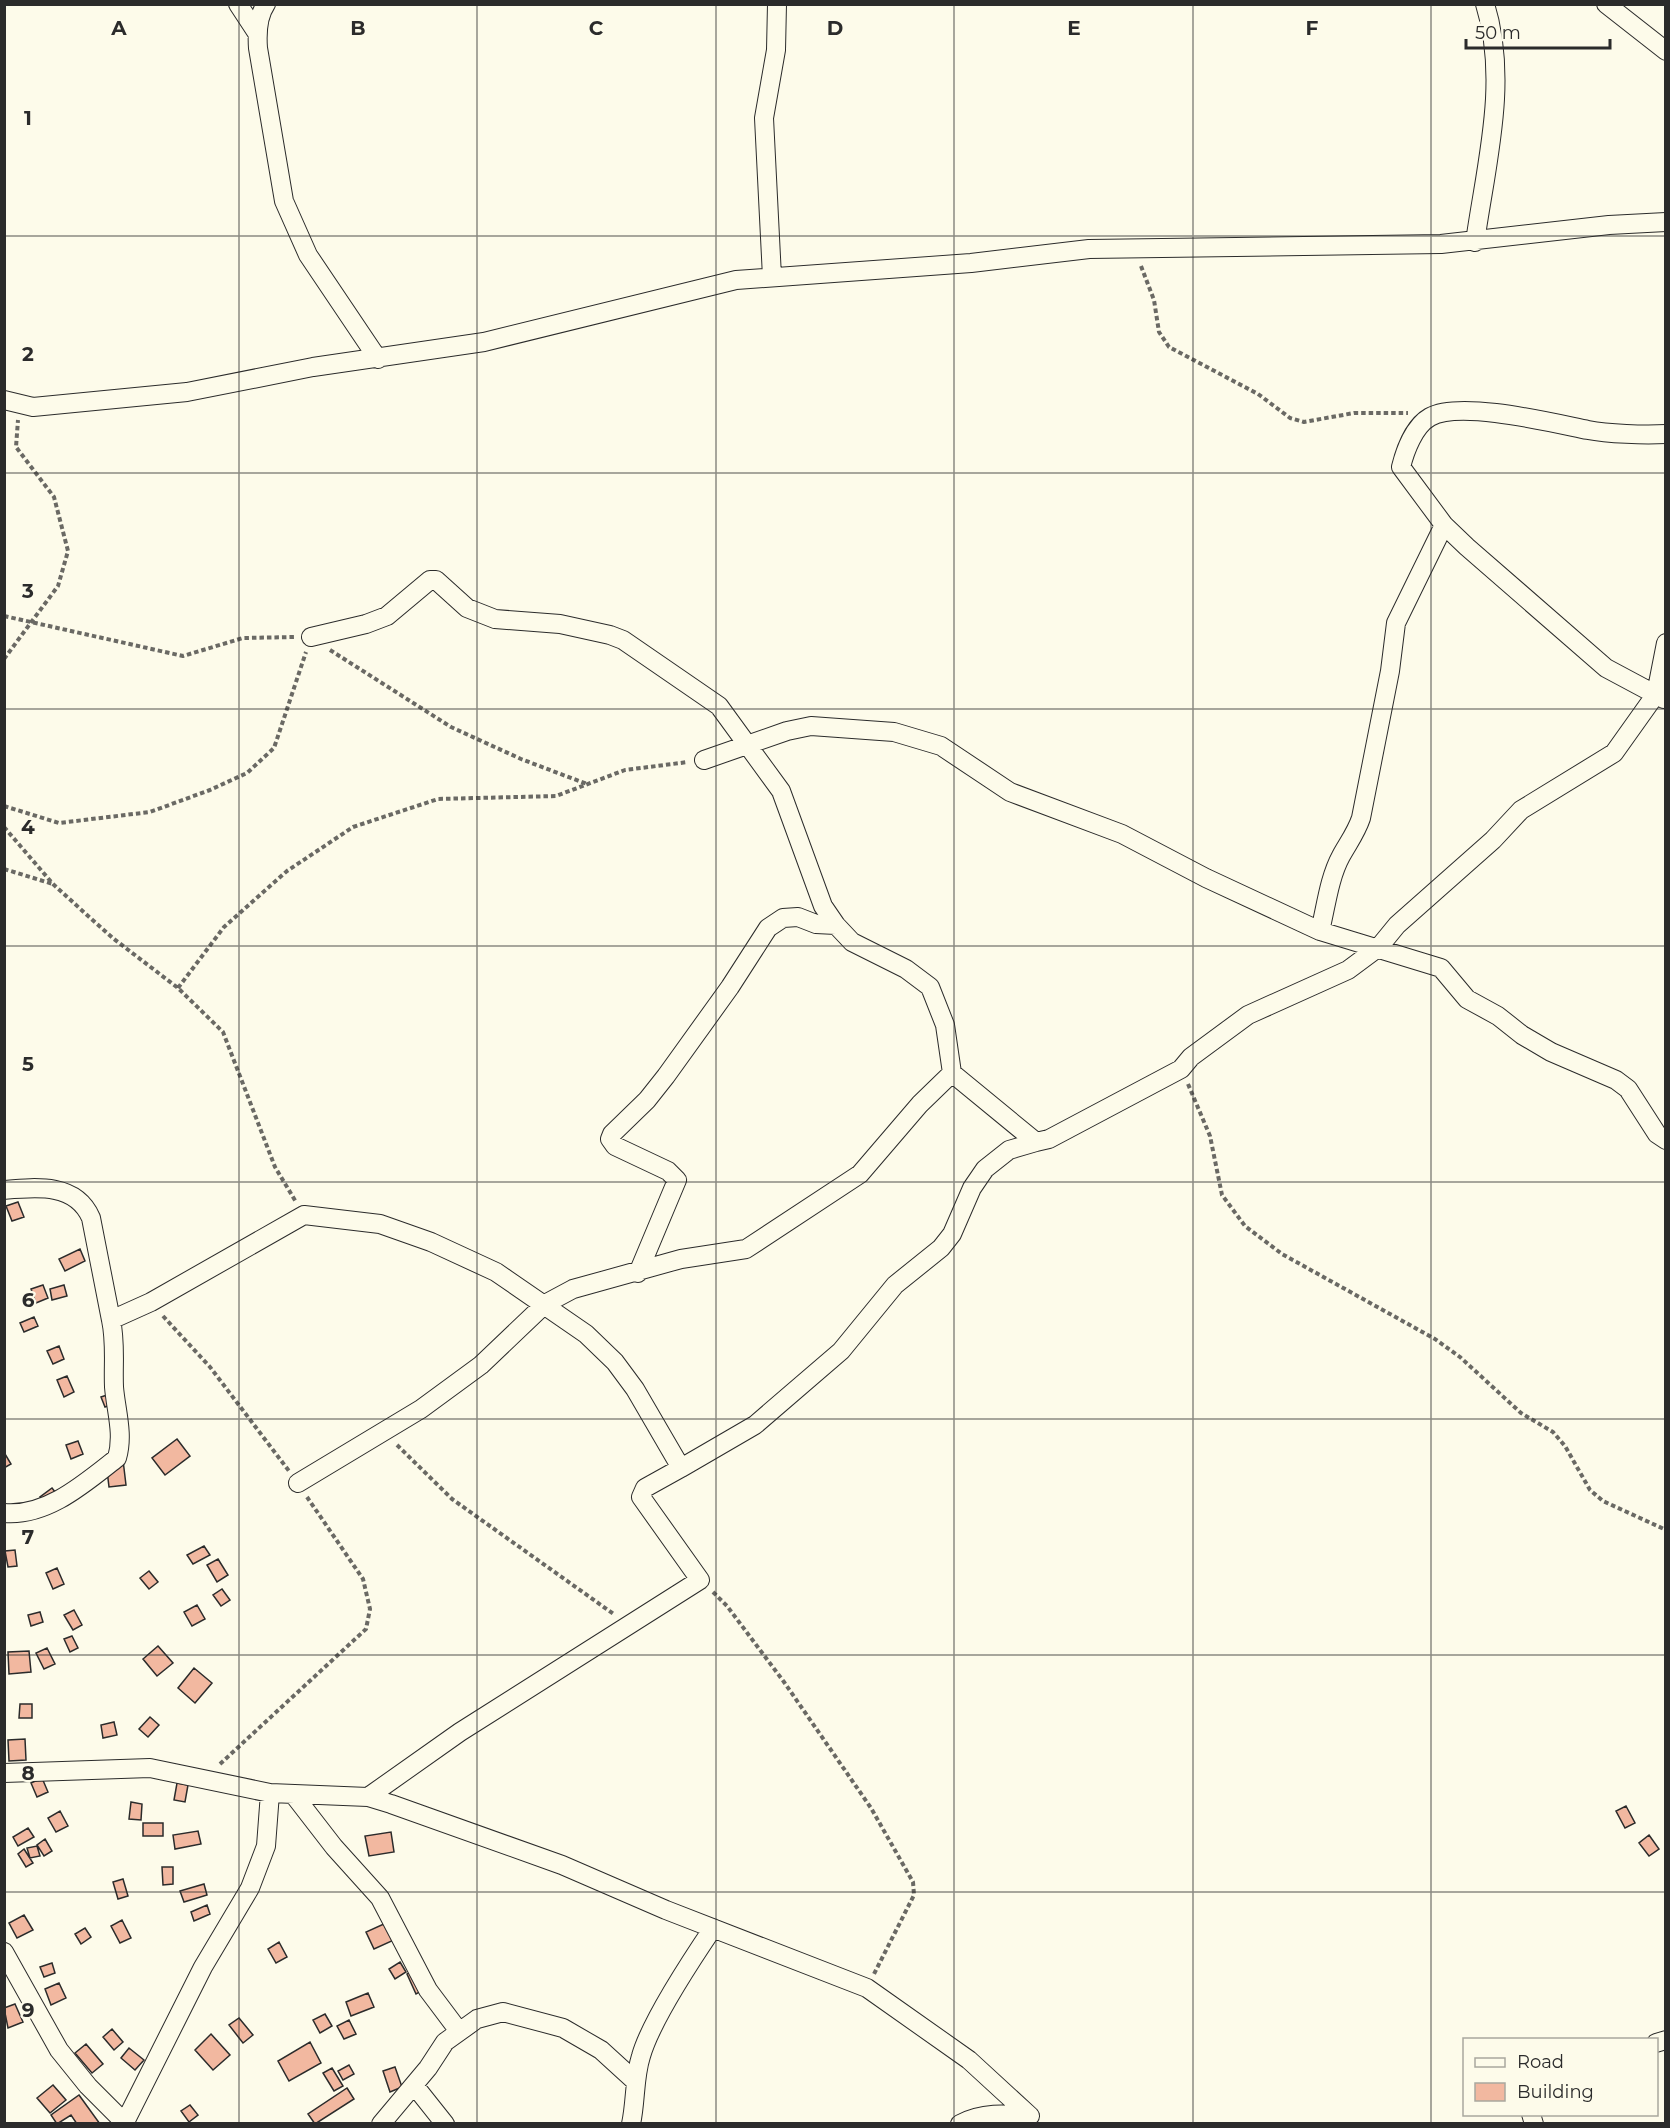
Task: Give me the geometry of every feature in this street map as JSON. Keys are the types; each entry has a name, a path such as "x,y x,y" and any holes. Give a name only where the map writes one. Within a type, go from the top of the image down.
{"street":[{"path":"238,4 257,33"},
{"path":"266,4 262,10 257,33 284,201 308,255 378,359"},
{"path":"772,277 764,118 776,50 777,4"},
{"path":"1475,242 1496,94 1492,38 1485,4"},
{"path":"1606,4 1665,51"},
{"path":"12,403 33,407 187,392 313,368 484,342 736,280 971,263 1089,249 1135,250 1475,242 1609,225 1665,222"},
{"path":"1660,697 1606,668 1444,525 1401,467 1406,449 1429,417 1450,411 1512,415 1590,430 1665,434"},
{"path":"1320,931 1334,874 1341,856 1354,837 1361,818 1390,671 1396,623 1444,525"},
{"path":"311,637 366,624 387,616 430,580 436,580 466,608 495,619 560,624 610,635 623,640 656,660 719,706 781,791 823,906 836,925 852,942 906,969 930,987 945,1025 952,1073 1036,1142"},
{"path":"368,1797 460,1732 700,1580 642,1497 645,1488 755,1425 841,1352 895,1285 941,1248 952,1234 972,1188 985,1169 1009,1150 1060,1134 1181,1069 1191,1057 1248,1015 1348,970 1379,947 1397,925 1493,840 1521,810 1614,753 1660,697 1665,643"},
{"path":"704,760 787,731 811,726 845,727 910,736 941,746 1010,792 1122,834 1206,878 1320,931 1379,947 1441,968 1467,999 1498,1016 1522,1035 1551,1052 1616,1080 1628,1089 1657,1134 1665,1140"},
{"path":"638,1274 669,1199 677,1186 677,1180 668,1171 615,1146 610,1139 612,1134 648,1100 730,987 768,928 783,918 798,917 816,924 836,925"},
{"path":"298,1484 384,1432 481,1365 545,1304 573,1289 638,1274 681,1259 746,1249 860,1174 920,1104 952,1073"},
{"path":"4,1513 22,1515 46,1506 117,1458 120,1426 114,1388 115,1339 91,1218 85,1204 66,1193 38,1187 5,1189"},
{"path":"111,1320 151,1302 304,1215 380,1224 431,1242 496,1272 586,1334 615,1362 654,1418 681,1468"},
{"path":"4,1773 150,1768 270,1793 368,1797 562,1866 867,1988 969,2060 1030,2116 996,2114 974,2116 960,2124"},
{"path":"4,1952 59,2050 88,2086 125,2123 203,1967 250,1888 266,1846 270,1793"},
{"path":"293,1794 334,1847 380,1898 428,1990 458,2030"},
{"path":"631,2124 635,2105 635,2081 642,2053 658,2019 713,1928"},
{"path":"381,2124 414,2085 445,2042 458,2030 477,2019 503,2012 563,2028 601,2050 635,2081"},
{"path":"414,2085 445,2124"}],"path":[{"path":"1135,250 1154,300 1159,332 1169,347 1240,383 1290,418 1304,422 1354,413 1402,411 1429,417"},
{"path":"4,659 58,586 68,550 54,497 16,447 12,403"},
{"path":"4,616 183,656 243,638 311,637 451,727 521,759 587,784"},
{"path":"4,806 59,823 150,812 210,790 247,773 274,748 311,637"},
{"path":"178,988 224,927 286,871 353,827 438,799 556,796 625,770 704,760"},
{"path":"4,827 53,884 114,939 178,988 223,1032 275,1167 304,1215"},
{"path":"4,869 53,884"},
{"path":"1181,1069 1210,1136 1222,1195 1245,1226 1282,1254 1460,1357 1521,1413 1553,1432 1565,1446 1590,1490 1603,1501 1665,1530"},
{"path":"151,1302 210,1367 298,1484 363,1579 370,1609 366,1629 204,1779"},
{"path":"384,1432 452,1499 628,1624"},
{"path":"700,1580 727,1606 784,1682 871,1808 913,1882 914,1895 867,1988"}],"building":[{"path":"18,1202 24,1217 12,1221 6,1206"},
{"path":"80,1249 85,1261 65,1271 59,1259"},
{"path":"43,1285 48,1298 36,1303 31,1289"},
{"path":"64,1285 67,1296 52,1300 50,1289"},
{"path":"34,1317 38,1326 24,1332 20,1323"},
{"path":"59,1346 64,1359 53,1364 47,1351"},
{"path":"67,1376 74,1392 64,1397 57,1380"},
{"path":"116,1392 119,1402 105,1407 101,1397"},
{"path":"177,1439 190,1456 165,1475 152,1458"},
{"path":"78,1441 83,1454 71,1459 66,1445"},
{"path":"4,1455 11,1464 4,1468"},
{"path":"123,1460 126,1485 109,1487 106,1462"},
{"path":"52,1488 59,1497 47,1506 40,1497"},
{"path":"204,1546 210,1555 193,1564 187,1555"},
{"path":"15,1550 17,1566 8,1567 5,1551"},
{"path":"218,1559 228,1575 217,1582 207,1565"},
{"path":"57,1568 64,1584 53,1589 46,1573"},
{"path":"149,1571 158,1582 149,1589 140,1578"},
{"path":"222,1589 230,1600 221,1606 213,1595"},
{"path":"197,1605 205,1619 192,1626 184,1612"},
{"path":"74,1610 82,1625 73,1630 64,1615"},
{"path":"40,1612 43,1622 31,1626 28,1615"},
{"path":"72,1636 78,1648 70,1652 64,1639"},
{"path":"158,1646 173,1663 157,1676 143,1659"},
{"path":"47,1648 55,1664 44,1669 36,1653"},
{"path":"29,1651 31,1672 9,1674 8,1652"},
{"path":"194,1668 212,1683 195,1703 178,1688"},
{"path":"20,1704 32,1704 32,1718 19,1718"},
{"path":"150,1717 159,1725 148,1737 139,1729"},
{"path":"114,1722 117,1735 103,1738 101,1725"},
{"path":"25,1739 26,1760 9,1761 8,1740"},
{"path":"42,1778 48,1792 37,1797 31,1783"},
{"path":"177,1783 188,1785 185,1802 174,1800"},
{"path":"131,1802 142,1804 141,1820 129,1819"},
{"path":"1626,1806 1635,1823 1625,1828 1616,1811"},
{"path":"60,1811 68,1826 56,1832 48,1818"},
{"path":"143,1823 163,1823 163,1836 143,1836"},
{"path":"28,1828 34,1837 18,1846 13,1837"},
{"path":"198,1831 201,1844 175,1849 173,1835"},
{"path":"391,1832 394,1852 369,1856 365,1836"},
{"path":"1649,1835 1659,1849 1649,1856 1639,1843"},
{"path":"45,1839 52,1851 44,1856 37,1845"},
{"path":"37,1846 40,1856 30,1858 27,1848"},
{"path":"24,1849 33,1863 26,1867 18,1854"},
{"path":"162,1867 173,1867 173,1884 163,1885"},
{"path":"123,1879 128,1896 118,1899 113,1882"},
{"path":"204,1884 207,1895 184,1902 180,1891"},
{"path":"207,1905 210,1914 194,1921 191,1912"},
{"path":"24,1915 33,1930 17,1938 9,1923"},
{"path":"122,1920 131,1938 120,1943 111,1926"},
{"path":"386,1923 394,1940 374,1949 366,1932"},
{"path":"85,1928 91,1937 81,1944 75,1934"},
{"path":"279,1942 287,1957 276,1963 268,1949"},
{"path":"400,1962 406,1972 395,1979 389,1969"},
{"path":"52,1963 55,1973 44,1977 40,1967"},
{"path":"418,1968 427,1988 416,1994 407,1974"},
{"path":"59,1983 66,1998 51,2005 45,1989"},
{"path":"368,1993 374,2007 351,2016 346,2002"},
{"path":"15,2004 23,2022 8,2028 4,2008"},
{"path":"325,2014 332,2026 320,2033 313,2020"},
{"path":"239,2018 253,2035 243,2043 229,2025"},
{"path":"349,2020 356,2034 344,2039 337,2026"},
{"path":"112,2029 123,2042 114,2050 103,2037"},
{"path":"211,2034 230,2055 213,2070 195,2050"},
{"path":"310,2042 321,2063 289,2081 278,2061"},
{"path":"86,2044 103,2064 92,2073 75,2053"},
{"path":"129,2048 144,2060 135,2070 121,2058"},
{"path":"349,2065 354,2074 343,2080 338,2071"},
{"path":"395,2067 402,2087 390,2092 383,2071"},
{"path":"332,2068 343,2086 334,2091 323,2073"},
{"path":"53,2085 66,2100 50,2113 37,2098"},
{"path":"347,2088 354,2099 315,2124 308,2114"},
{"path":"79,2095 100,2124 77,2124 71,2115 57,2124 51,2115"},
{"path":"190,2105 198,2115 189,2122 181,2111"}]}
